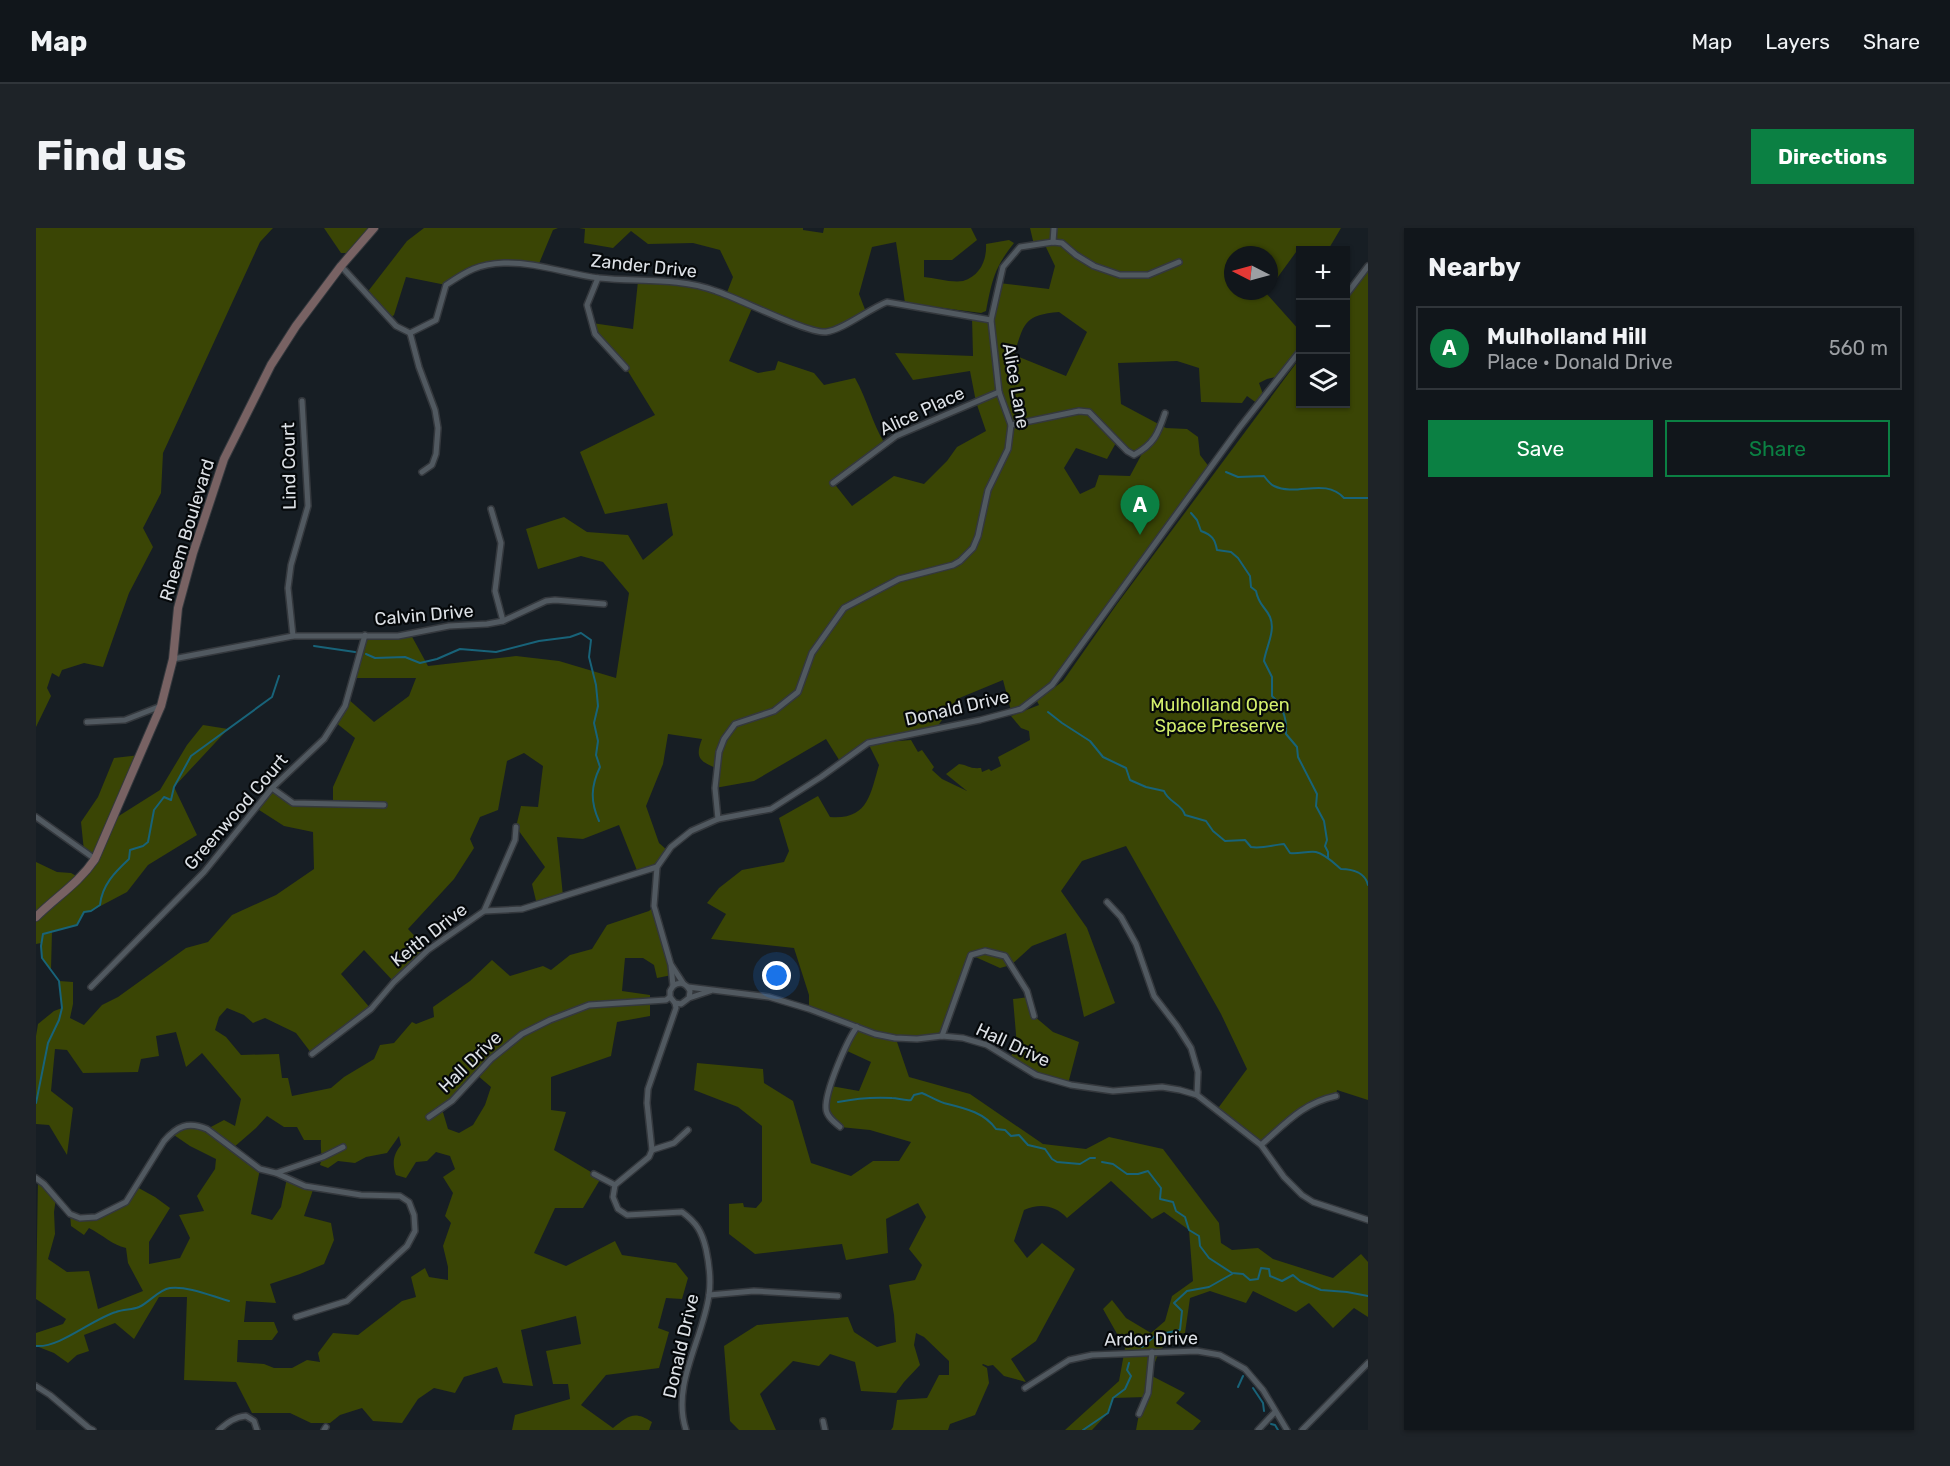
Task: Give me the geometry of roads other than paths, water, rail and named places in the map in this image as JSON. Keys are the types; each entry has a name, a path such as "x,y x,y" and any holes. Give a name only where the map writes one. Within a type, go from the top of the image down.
{"street":[{"name":"Rheem Boulevard","path":"36,917 87,872 95,859 161,706 173,659 178,608 193,553 224,459 271,365 296,326 374,228"},
{"path":"1054,228 1053,242 1062,243 1094,266 1120,275 1148,275 1179,262"},
{"name":"Alice Lane","path":"718,819 715,788 719,752 724,739 735,724 774,711 798,692 812,652 844,608 899,579 944,568 960,561 973,548 978,536 988,490 1008,449 1011,425 999,392 991,320 1003,267 1020,247 1053,242"},
{"name":"Zander Drive","path":"410,333 436,320 446,285 473,268 504,263 597,278 691,284 714,290 806,327 825,332 842,327 872,308 887,303 991,320"},
{"path":"1350,290 1368,266"},
{"path":"341,267 396,326 410,333 419,367 435,410 438,428 436,454 432,465 422,472"},
{"path":"597,278 587,304 594,334 626,368"},
{"name":"Donald Drive","path":"657,867 671,847 691,831 718,819 771,809 868,743 980,720 1021,709 1052,685 1240,427 1298,354"},
{"name":"Alice Place","path":"833,483 896,436 999,392"},
{"name":"Lind Court","path":"292,636 288,588 291,565 308,506 302,401"},
{"path":"1011,425 1079,411 1089,412 1127,451 1134,455 1145,449 1156,438 1166,413"},
{"path":"491,509 501,543 495,591 503,621"},
{"name":"Calvin Drive","path":"173,659 292,636 398,636 449,626 487,624 503,621 546,601 604,604"},
{"name":"Greenwood Court","path":"91,987 204,872 272,788 324,739 345,706 365,635"},
{"path":"87,722 125,720 161,706"},
{"path":"272,788 293,802 384,805"},
{"path":"36,817 95,859"},
{"path":"484,911 514,840 516,827"},
{"path":"594,1174 615,1185 649,1157 652,1150 647,1103 648,1089 676,1008 670,997 673,986 671,964 654,906 657,867"},
{"name":"Keith Drive","path":"312,1054 370,1009 394,982 428,950 484,911 522,909 657,867"},
{"path":"1107,902 1120,917 1136,944 1154,996 1191,1048 1198,1072 1197,1095"},
{"path":"942,1036 971,955 985,951 1005,956 1028,991 1034,1016"},
{"path":"671,964 690,993 689,998 683,1003 675,1003"},
{"path":"673,986 686,985"},
{"name":"Hall Drive","path":"686,985 769,997 895,1038 917,1039 942,1036 963,1038 987,1046 1036,1075 1071,1085 1113,1091 1162,1088 1197,1095 1261,1145 1284,1177 1302,1195 1323,1206 1368,1220"},
{"name":"Hall Drive","path":"689,998 712,990"},
{"name":"Hall Drive","path":"429,1117 457,1097 491,1059 522,1034 543,1023 589,1005 666,1000 670,997"},
{"path":"840,1127 826,1109 835,1073 849,1038 857,1027"},
{"path":"1261,1145 1306,1106 1319,1099 1336,1096"},
{"path":"36,1178 70,1214 80,1218 96,1217 126,1202 164,1141 178,1127 197,1125 207,1129 260,1169 276,1173 305,1186 362,1195 400,1196 409,1202 414,1215 415,1231 407,1246 347,1300 296,1317"},
{"path":"652,1150 674,1143 688,1130"},
{"path":"276,1173 344,1147"},
{"name":"Donald Drive","path":"615,1185 613,1197 618,1209 627,1215 682,1212 692,1219 702,1232 708,1259 709,1295 683,1389 682,1417 686,1430"},
{"path":"709,1295 754,1291 838,1296"},
{"name":"Ardor Drive","path":"1025,1388 1069,1360 1092,1355 1197,1351 1220,1355 1245,1369 1263,1390 1287,1430"},
{"path":"1139,1414 1148,1392 1152,1352"},
{"path":"1302,1430 1368,1364"},
{"path":"36,1386 93,1430"},
{"path":"1258,1430 1275,1412"},
{"path":"219,1430 228,1422 246,1416 254,1421 257,1430"},
{"path":"823,1421 825,1430"}],"waterway":[{"path":"1226,472 1238,477 1264,476 1273,485 1283,489 1320,488 1336,492 1344,498 1368,498"},
{"path":"1191,513 1197,520 1201,531 1212,538 1217,550 1231,552 1238,558 1250,576 1251,587 1256,591 1272,622 1264,661 1272,677 1272,696 1282,708 1286,734 1297,747 1298,757 1317,794 1316,806 1324,821 1328,858"},
{"path":"366,654 375,658 405,657 420,663 437,659 460,649 496,652 581,633 591,640 589,657 596,685 598,706 594,723 598,741 596,755 600,767 593,787 593,800 599,821"},
{"path":"314,646 355,652"},
{"path":"36,1103 48,1043 62,1008 59,981 42,958 43,934 77,925 84,912 91,911 100,905 106,885 129,859 130,850 148,842 154,810 164,797 171,800 174,787 191,756 272,697 279,676"},
{"path":"1048,712 1090,741 1103,757 1126,768 1130,780 1164,791 1185,815 1206,821 1213,831 1225,841 1245,840 1251,847 1284,844 1290,853 1316,852 1341,869 1354,871 1361,875 1368,885"},
{"path":"838,1102 879,1098 911,1100 914,1095 922,1093 986,1118 996,1129 1005,1130 1011,1136 1019,1135 1028,1145 1045,1149 1057,1162 1080,1164 1090,1158 1095,1158"},
{"path":"1102,1162 1113,1164 1127,1174 1148,1171 1161,1188 1160,1199 1173,1202 1176,1211 1185,1217 1189,1230 1199,1236 1200,1246 1209,1258 1232,1273 1243,1274 1250,1280 1258,1279 1261,1268 1269,1269 1270,1276 1282,1281 1293,1275 1300,1281 1321,1290 1368,1296"},
{"path":"1142,1347 1156,1335 1180,1330 1182,1311 1174,1303 1187,1291 1209,1287 1232,1274"},
{"path":"36,1346 55,1343 107,1316 139,1307 170,1288 192,1290 229,1301"},
{"path":"1083,1430 1108,1413 1113,1398 1125,1389 1131,1376 1127,1370 1129,1363"},
{"path":"1238,1387 1243,1376"},
{"path":"1253,1388 1263,1403 1264,1411"},
{"path":"1271,1424 1275,1425 1278,1430"}],"place":[{"name":"Mulholland Hill","path":"1140,535"}],"park label":[{"name":"Mulholland Open Space Preserve","path":"1220,715"}]}
